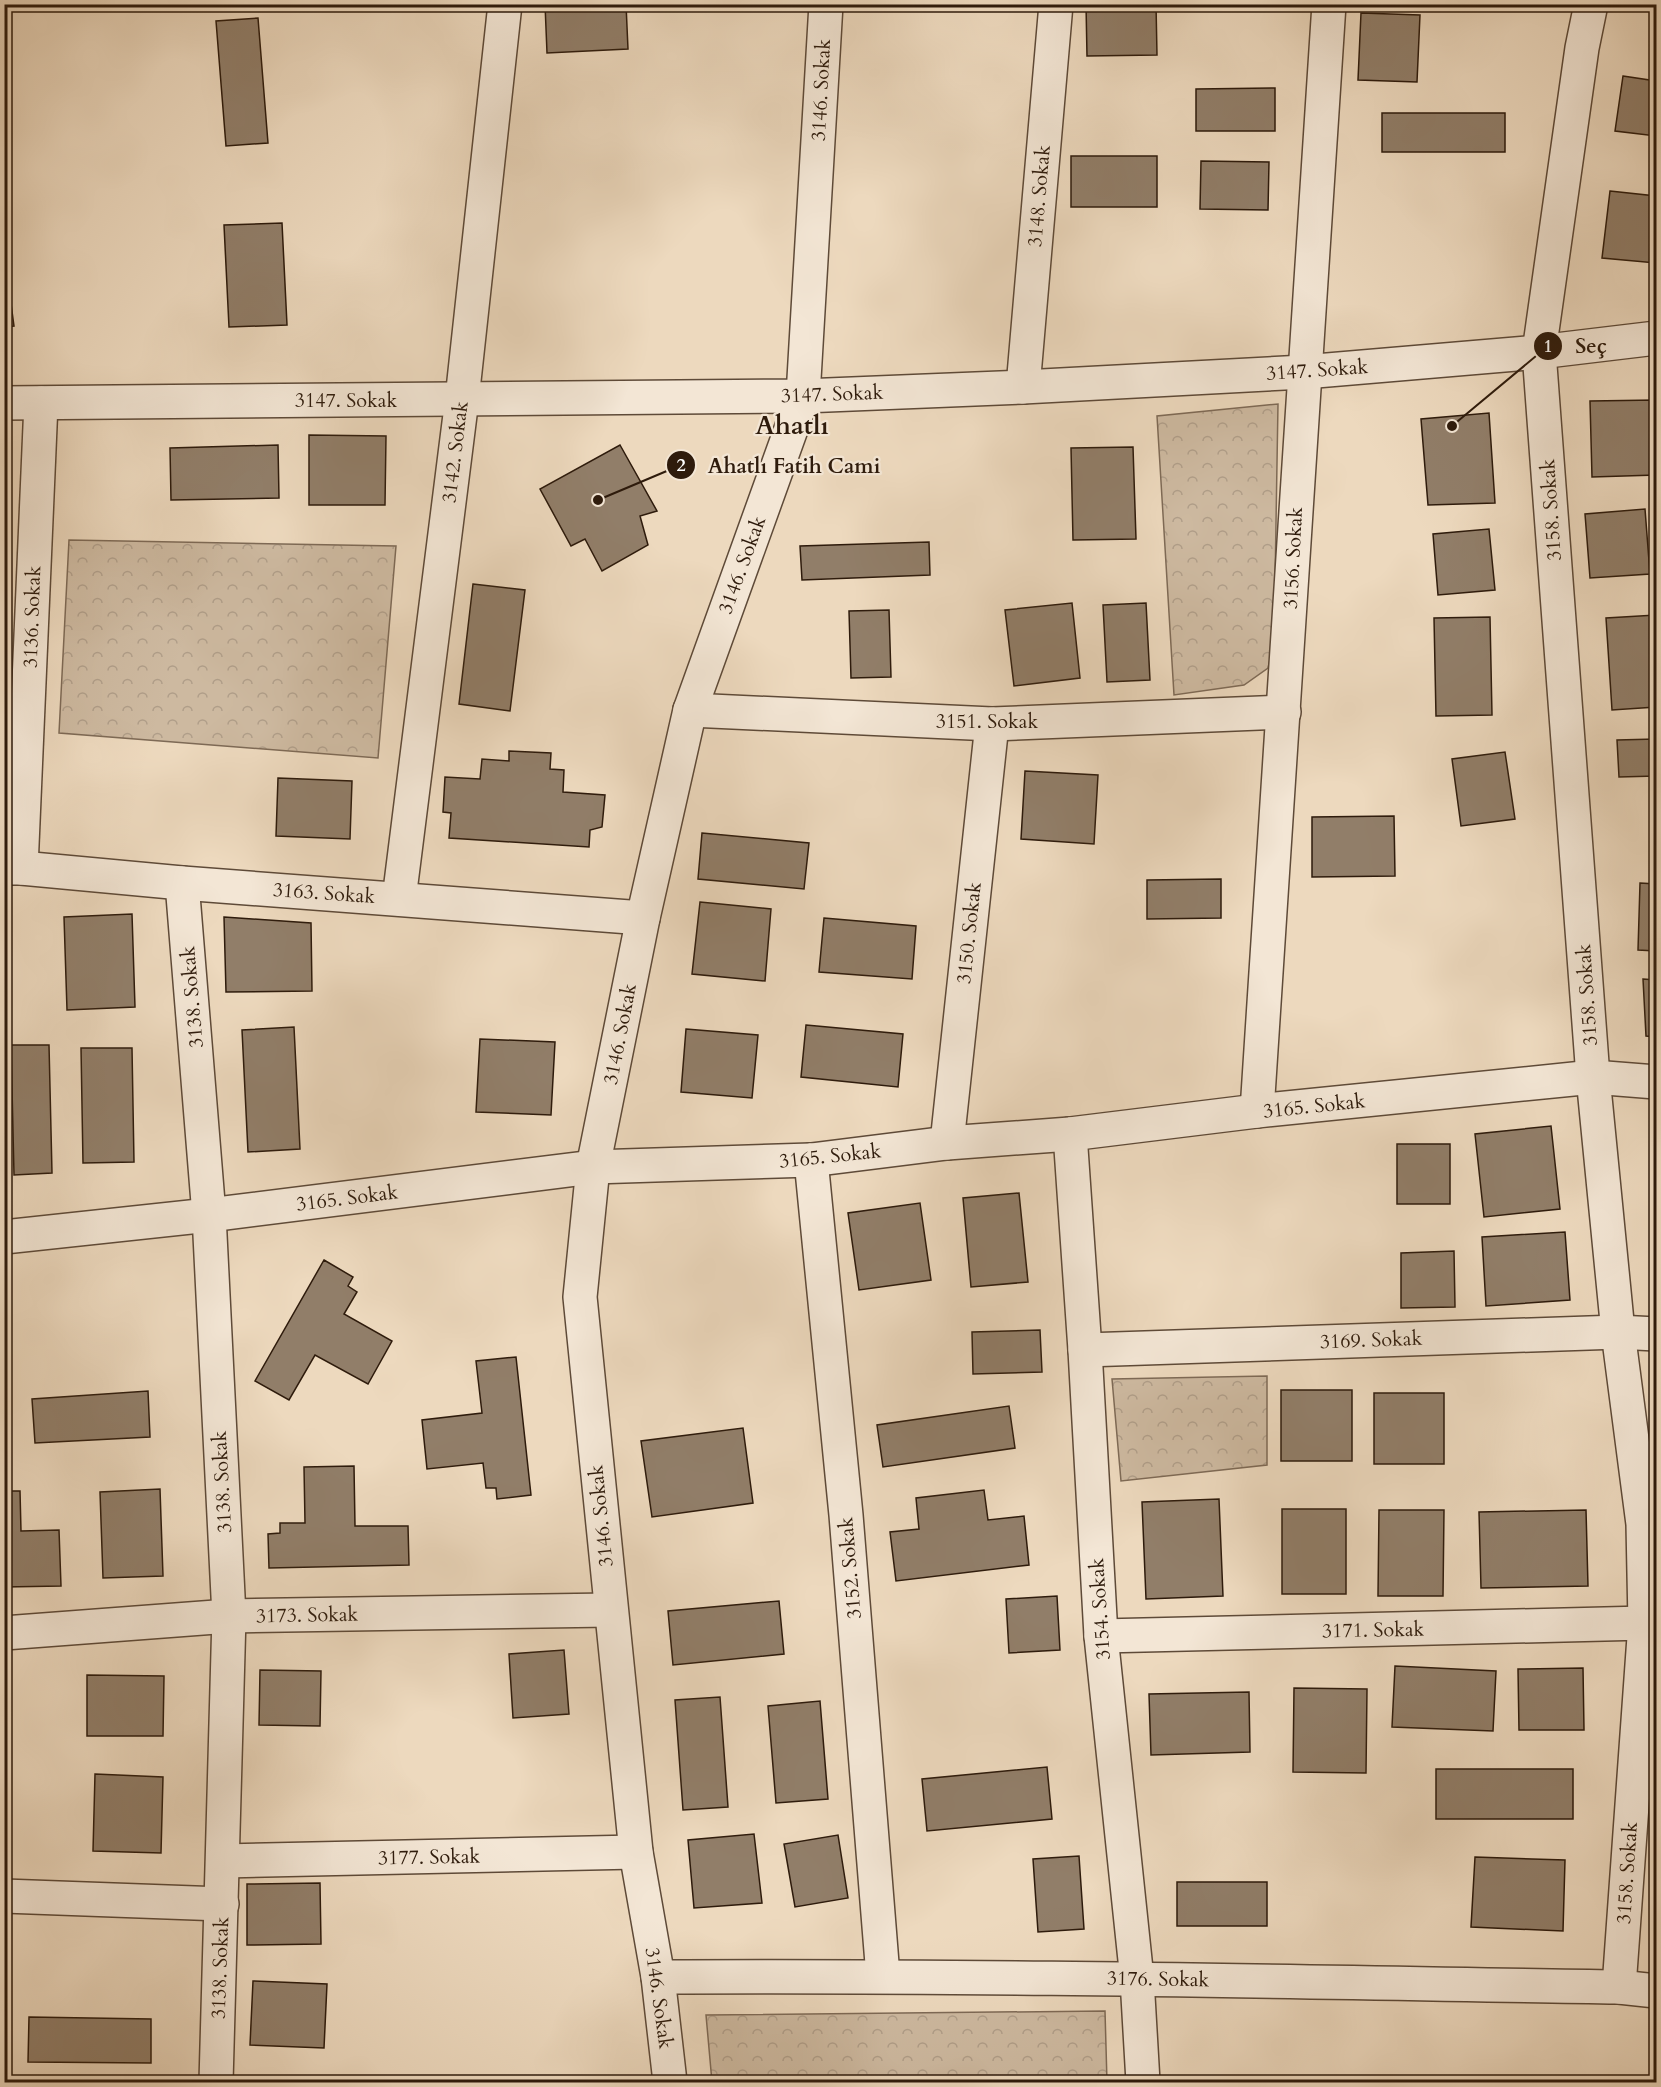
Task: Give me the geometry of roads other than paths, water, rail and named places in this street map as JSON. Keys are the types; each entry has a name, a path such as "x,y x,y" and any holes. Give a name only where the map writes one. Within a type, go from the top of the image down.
{"street":[{"name":"3142. Sokak","path":"399,898 462,399 505,4"},
{"name":"3146. Sokak","path":"670,2082 658,1977 636,1852 580,1297 593,1167 643,918 690,710 803,396 826,4"},
{"name":"3148. Sokak","path":"1023,387 1056,4"},
{"name":"3156. Sokak","path":"1257,1111 1329,4"},
{"name":"3158. Sokak","path":"1591,4 1539,352 1593,1077 1618,1332 1643,1524 1646,1623 1619,1987"},
{"name":"3147. Sokak","path":"4,403 803,396 1305,372 1539,352 1656,338"},
{"name":"3136. Sokak","path":"13,868 41,403"},
{"name":"3151. Sokak","path":"690,710 992,724 1284,712"},
{"name":"3150. Sokak","path":"947,1143 992,724"},
{"name":"3163. Sokak","path":"13,868 643,918"},
{"name":"3138. Sokak","path":"183,883 209,1215 229,1616 216,2082"},
{"name":"3165. Sokak","path":"4,1237 209,1215 593,1167 811,1160 947,1143 1070,1134 1257,1111 1593,1077 1656,1082"},
{"name":"3154. Sokak","path":"1070,1134 1101,1636 1137,1979 1143,2082"},
{"name":"3152. Sokak","path":"811,1160 846,1515 883,1976"},
{"name":"3169. Sokak","path":"1085,1350 1618,1332 1656,1334"},
{"name":"3173. Sokak","path":"4,1633 229,1616 610,1610"},
{"name":"3171. Sokak","path":"1101,1636 1646,1623"},
{"name":"3177. Sokak","path":"223,1862 636,1852"},
{"path":"4,1896 222,1904"},
{"name":"3176. Sokak","path":"658,1977 883,1976 1137,1979 1619,1987 1656,1991"}],"place":[{"name":"Seç","path":"1452,426"},
{"name":"Ahatlı Fatih Cami","path":"598,500"}],"district":[{"name":"Ahatlı","path":"792,425"}]}
